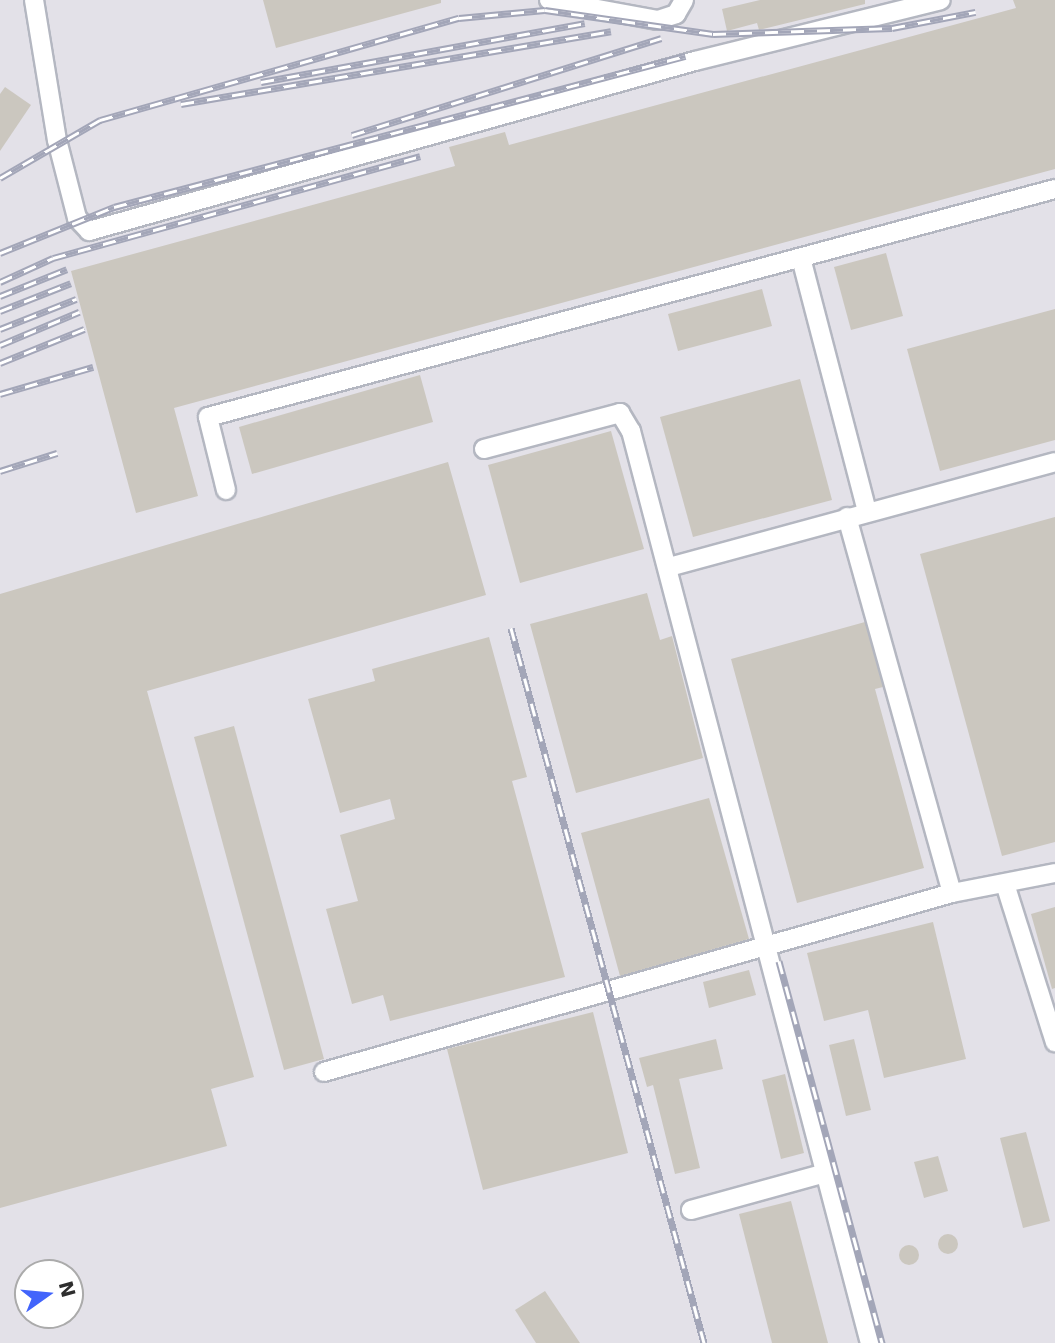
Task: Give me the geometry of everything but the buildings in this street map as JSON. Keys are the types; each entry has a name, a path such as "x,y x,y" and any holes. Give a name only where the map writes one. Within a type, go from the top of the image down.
{"lane":[{"path":"34,0 57,140 77,218 89,231 695,61 941,0"},
{"path":"549,0 658,20 676,14 684,0"},
{"path":"226,490 208,417 1055,189"},
{"path":"801,258 867,512"},
{"path":"484,449 620,413 631,431 669,567 870,1343"},
{"path":"669,567 1055,462"},
{"path":"847,517 953,893"},
{"path":"324,1072 953,893 1006,887 1055,873"},
{"path":"1006,887 1055,1042"},
{"path":"691,1210 825,1173"}],"shaded area":[{"path":"0,0 1055,0 1055,1343 0,1343"}],"railway":[{"path":"0,178 100,120 459,18 545,10 713,34 892,28 975,12"},
{"path":"261,82 585,23"},
{"path":"181,104 611,31"},
{"path":"352,135 661,38"},
{"path":"0,253 114,207 685,56"},
{"path":"0,282 53,258 420,156"},
{"path":"0,296 67,269"},
{"path":"0,311 71,283"},
{"path":"0,329 76,299"},
{"path":"0,345 79,312"},
{"path":"0,363 84,329"},
{"path":"0,394 93,367"},
{"path":"0,471 57,453"},
{"path":"511,628 704,1343"},
{"path":"779,961 882,1343"}]}
